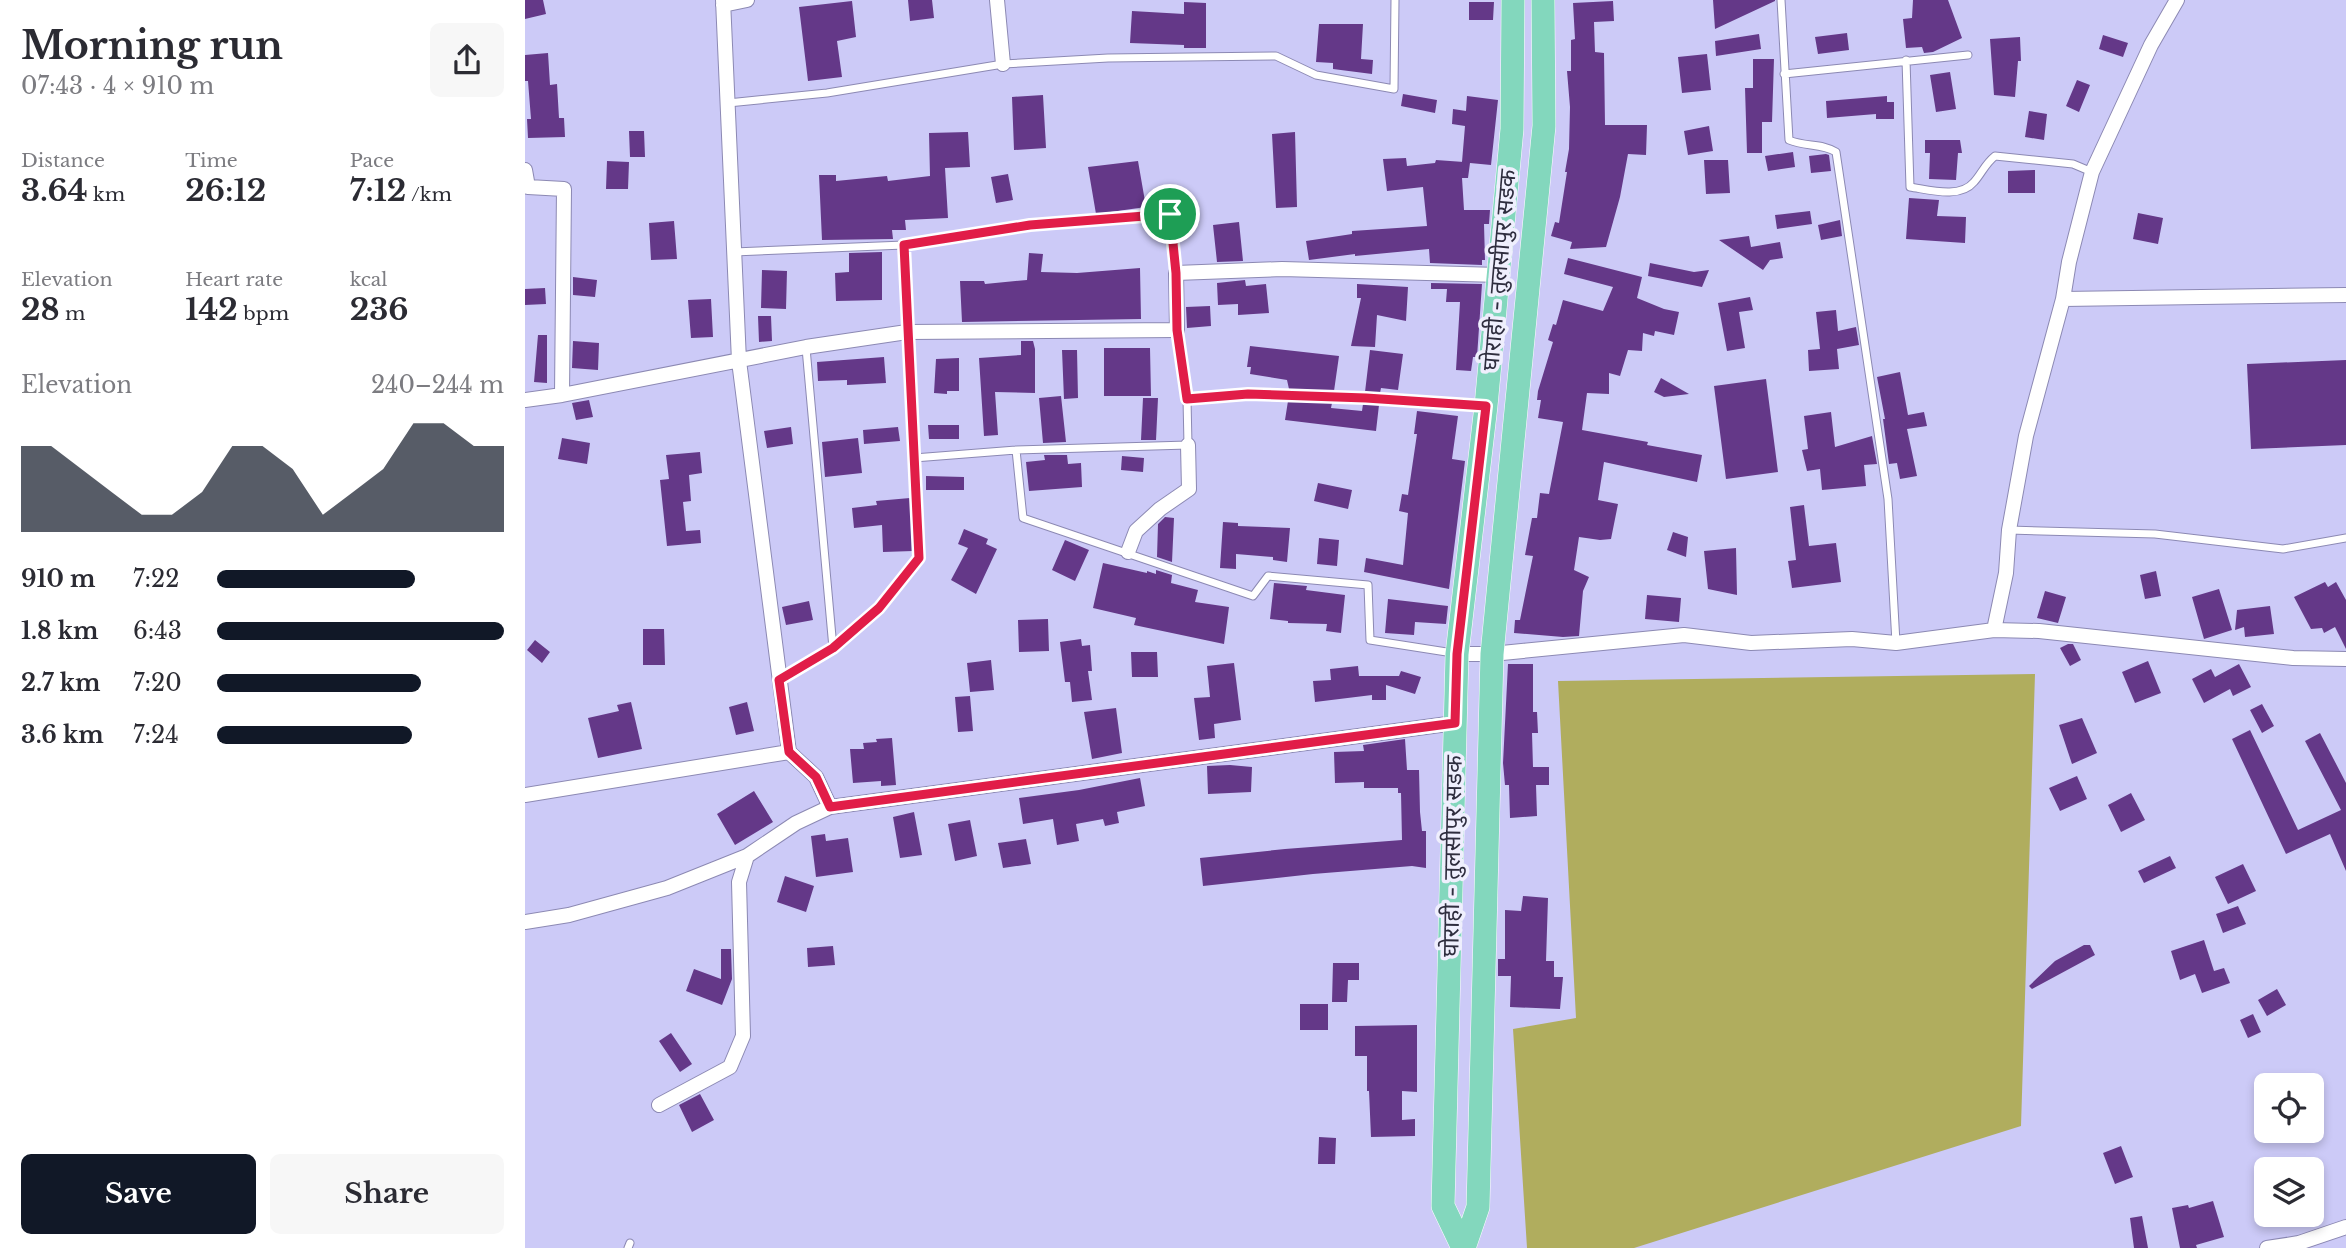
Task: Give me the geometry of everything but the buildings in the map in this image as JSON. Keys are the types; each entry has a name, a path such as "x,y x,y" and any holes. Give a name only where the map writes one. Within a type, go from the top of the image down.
{"main road":[{"name":"घोराही - तुलसीपुर सडक","path":"1463,1248 1443,1206 1457,654 1486,406 1512,129 1513,0"},
{"name":"घोराही - तुलसीपुर सडक","path":"1463,1248 1478,1207 1492,654 1544,126 1543,0"}],"street":[{"path":"747,0 723,2 739,361 789,752 816,777 830,807"},
{"path":"997,0 1003,64"},
{"path":"1994,630 2006,573 2009,530 2026,436 2063,299 2069,262 2092,173 2151,46 2177,0"},
{"path":"525,170 527,187 563,189 562,394"},
{"path":"525,400 806,347 907,332 1177,330 1176,273 1282,269 1499,275"},
{"path":"2063,299 2346,295"},
{"path":"1128,552 1136,531 1160,509 1189,489 1188,445"},
{"path":"1457,654 1492,654 1684,635 1751,643 1852,639 1896,643 1994,630 2039,631 2293,657 2346,659"},
{"path":"525,922 569,915 667,888 747,856 796,823 830,807 1455,723"},
{"path":"525,795 789,752"},
{"path":"659,1105 730,1067 743,1037 739,882 747,856"},
{"path":"2267,1248 2299,1243 2346,1227"}],"lane":[{"path":"728,103 827,93 1003,64 1108,58 1276,56 1316,75 1394,89 1395,0"},
{"path":"1781,0 1789,140 1803,146 1827,146 1836,152 1888,499 1896,643"},
{"path":"1784,74 1968,55"},
{"path":"1906,60 1910,187 1950,192 1969,187 1977,179 1984,164 1994,156 2073,164 2092,173"},
{"path":"734,251 904,245 1030,225 1170,214 1176,273"},
{"path":"779,680 833,648 879,608 919,558 904,245"},
{"path":"914,458 1016,450 1188,445 1187,399 1177,330"},
{"path":"806,347 833,648"},
{"path":"1187,399 1248,394 1486,406"},
{"path":"1016,450 1023,518 1253,596 1268,576 1368,585 1370,640 1457,654"},
{"path":"2009,530 2155,534 2283,549 2346,538"}],"shaded area":[{"path":"2035,674 2021,1126 1634,1248 1527,1248 1513,1029 1576,1018 1558,681"}],"route":[{"path":"1170,214 1176,273 1177,330 1187,399 1248,394 1486,406 1457,654 1455,723 830,807 816,777 789,752 779,680 833,648 879,608 919,558 904,245 1030,225 1170,214"}]}
